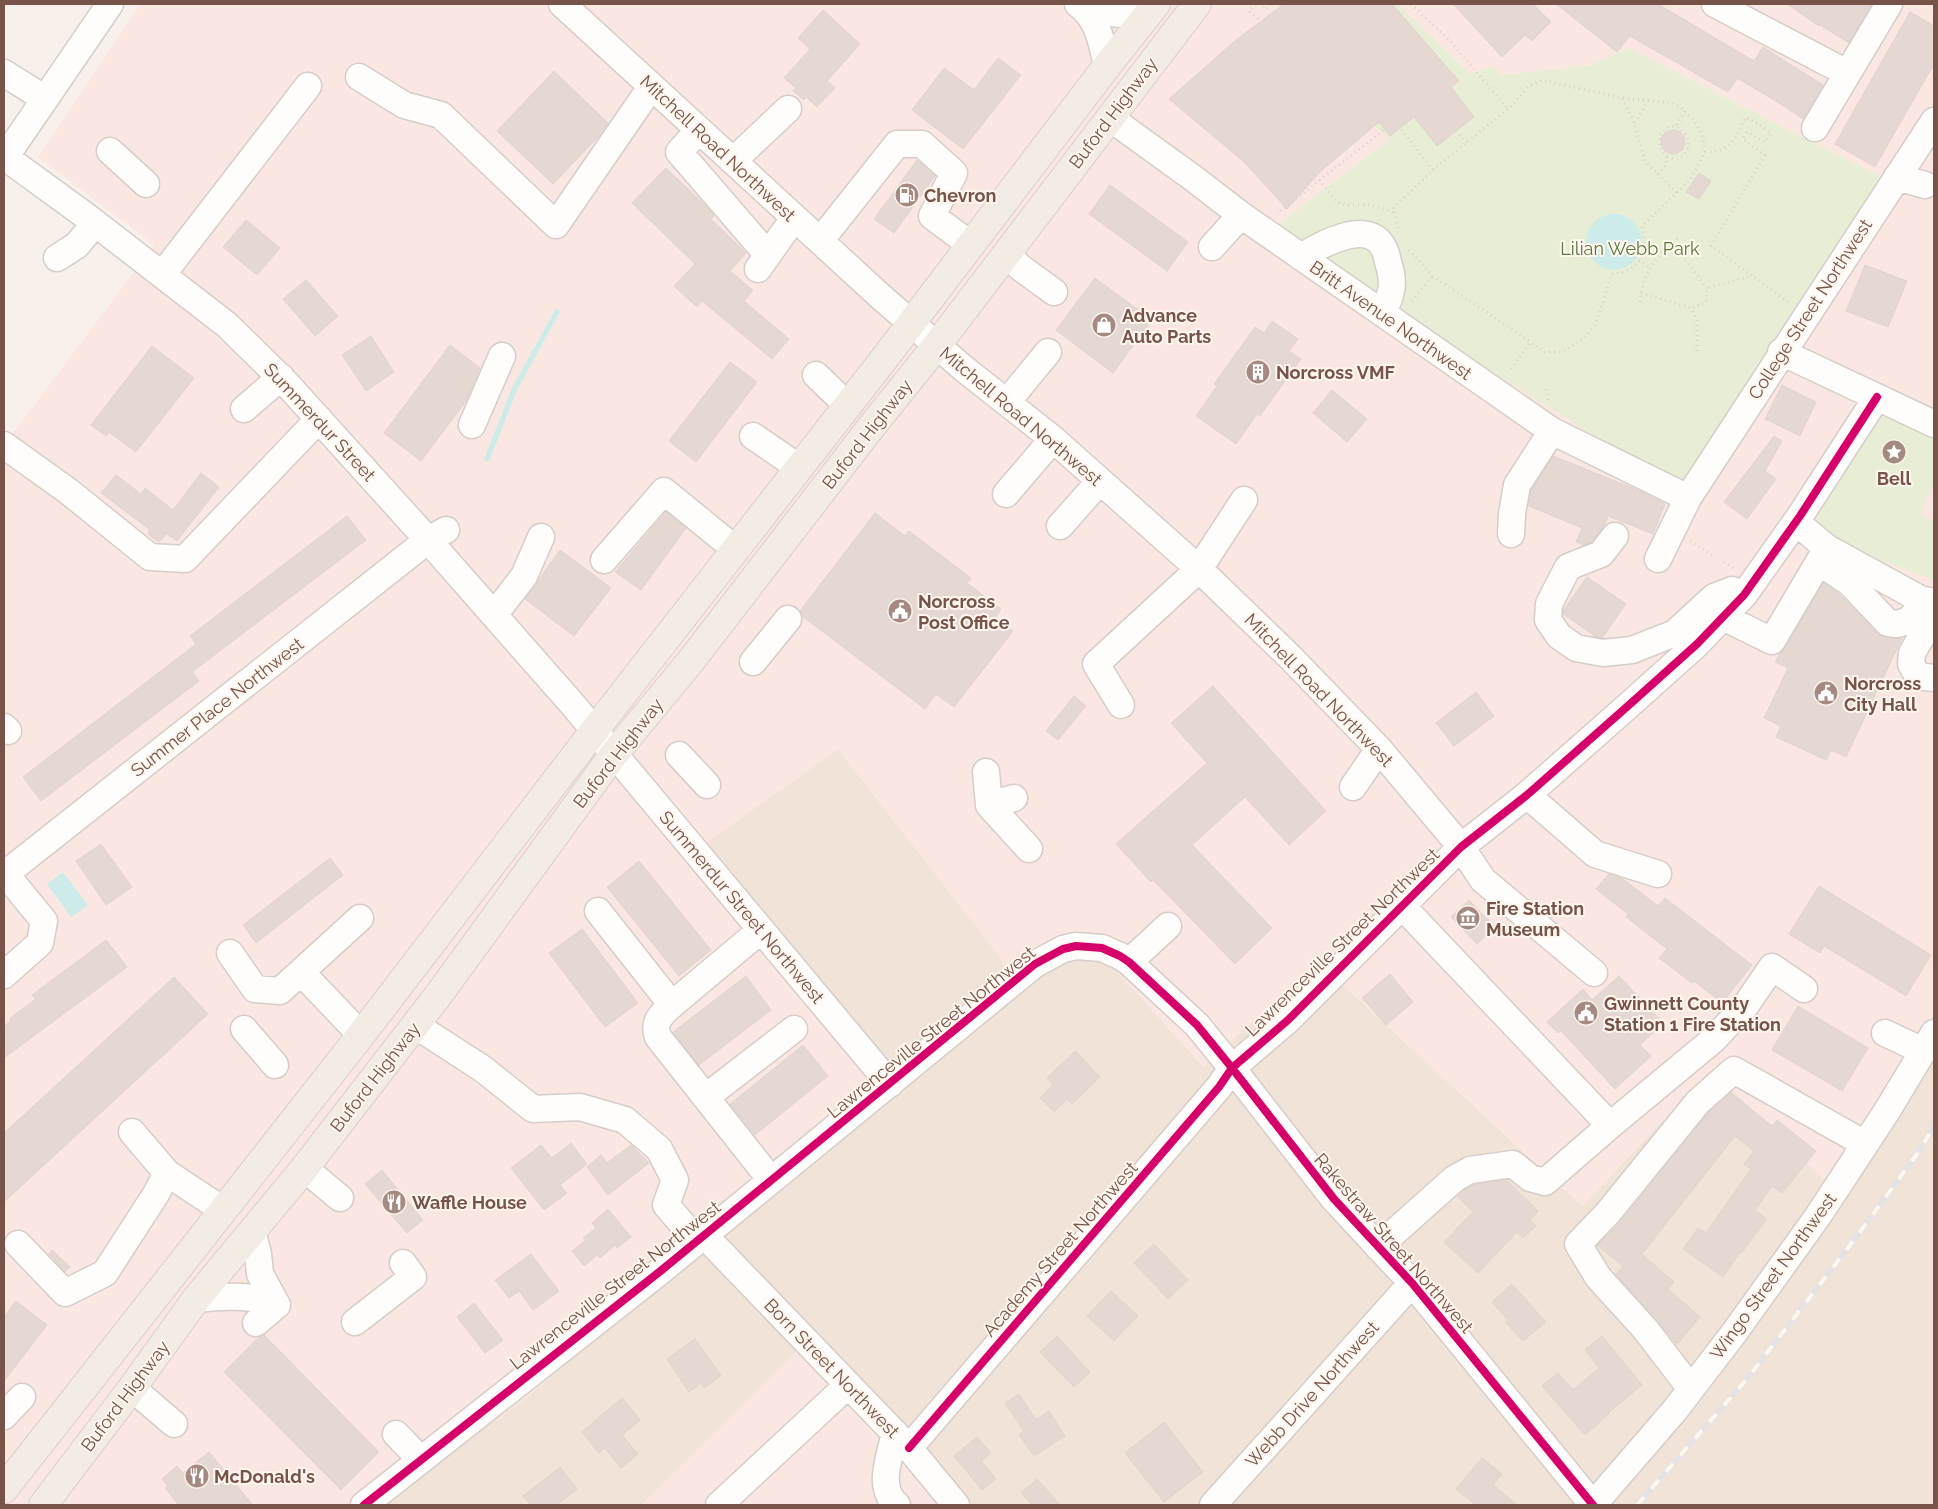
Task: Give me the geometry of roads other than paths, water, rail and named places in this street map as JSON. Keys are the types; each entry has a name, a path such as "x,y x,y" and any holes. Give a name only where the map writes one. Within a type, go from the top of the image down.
{"main road":[{"name":"Buford Highway","path":"43,1505 132,1388 196,1299 303,1170 438,996 614,754 690,662 937,345 1197,4"},
{"name":"Buford Highway","path":"7,1476 200,1238 361,1034 798,467 972,245 1151,10"},
{"path":"200,1238 228,1260"}],"street":[{"path":"5,158 110,4"},
{"name":"Mitchell Road Northwest","path":"562,4 880,296 1053,439 1199,569 1290,657 1379,750 1461,847 1483,880 1594,973"},
{"path":"1715,4 1847,73"},
{"path":"1815,128 1888,4"},
{"path":"1082,7 1151,10"},
{"path":"1082,7 1101,34 1107,66"},
{"path":"4,73 45,99"},
{"path":"359,76 404,105 441,115 556,225 652,87"},
{"path":"162,275 308,86"},
{"path":"733,161 788,109"},
{"name":"Britt Avenue Northwest","path":"1110,118 1241,215 1552,432 1688,498"},
{"name":"College Street Northwest","path":"1658,559 1688,498 1781,352 1934,121"},
{"path":"699,130 679,152 763,262 794,218"},
{"path":"820,241 897,144 922,144 954,173 932,216 972,245"},
{"path":"110,151 146,184"},
{"name":"Summerdur Street","path":"5,158 95,223 227,325 437,535 494,615 594,731"},
{"path":"1897,177 1925,185"},
{"path":"1212,247 1241,215"},
{"path":"57,258 77,245 95,223"},
{"path":"1301,257 1322,244 1341,237 1360,234 1372,236 1383,246 1392,273 1392,294 1382,313"},
{"path":"1006,254 1021,268 1054,292"},
{"path":"1007,402 1048,352"},
{"path":"1781,352 1934,424"},
{"path":"472,425 502,356"},
{"path":"816,375 847,405"},
{"path":"244,409 280,377"},
{"name":"Lawrenceville Street Northwest","path":"364,1505 700,1238 1035,964 1048,956 1076,946 1095,947 1111,952 1129,962 1197,1025 1232,1068 1288,1020 1461,847 1527,795 1697,644 1723,617 1741,583 1796,522 1877,397"},
{"path":"4,445 68,490 150,557 185,559 319,419"},
{"path":"1512,534 1512,514 1517,485 1552,432"},
{"path":"753,436 798,467"},
{"path":"1006,494 1053,439"},
{"path":"1060,526 1100,481"},
{"path":"604,560 664,491 736,549"},
{"path":"1121,705 1096,664 1199,569 1244,500"},
{"path":"1796,522 1823,555 1888,623 1896,625 1908,621 1919,608 1929,605"},
{"name":"Summer Place Northwest","path":"5,873 437,535"},
{"path":"1615,536 1601,554 1568,567 1549,604 1548,620 1559,636 1576,648 1603,652 1632,650 1675,633 1714,597 1732,590 1741,583"},
{"path":"494,615 524,576 541,537"},
{"path":"1823,555 1929,605"},
{"path":"1723,617 1772,642 1823,555"},
{"path":"1929,605 1912,653 1911,664 1918,676 1934,678"},
{"path":"753,662 788,619"},
{"name":"Summerdur Street Northwest","path":"594,731 890,1084"},
{"path":"1353,787 1379,750"},
{"path":"679,755 707,785"},
{"path":"986,772 990,805 1029,849"},
{"path":"1527,795 1595,854 1658,874"},
{"path":"990,805 1014,798"},
{"path":"4,975 40,944 44,921 5,873"},
{"path":"1401,905 1604,1119 1613,1123"},
{"path":"598,911 672,1005"},
{"path":"230,953 255,989 280,992 360,918"},
{"path":"1129,962 1168,926"},
{"path":"760,930 672,1005 659,1018 655,1029 658,1037 771,1180"},
{"path":"1378,1247 1454,1179 1470,1170 1513,1164 1530,1178 1545,1182 1713,1040 1746,1005 1772,967 1804,990"},
{"path":"301,972 361,1034"},
{"name":"Born Street Northwest","path":"415,1025 483,1069 533,1109 580,1107 625,1120 659,1148 675,1180 666,1205 848,1385 902,1441 956,1505"},
{"path":"244,1029 275,1065"},
{"path":"706,1097 794,1029"},
{"path":"1885,1034 1929,1042"},
{"name":"Wingo Street Northwest","path":"1593,1505 1691,1389 1734,1332 1818,1216 1865,1144 1880,1111 1929,1042"},
{"name":"Rakestraw Street Northwest","path":"1232,1068 1334,1199 1412,1283 1593,1505"},
{"name":"Academy Street Northwest","path":"902,1441 1218,1088 1232,1068"},
{"path":"1691,1389 1646,1330 1598,1277 1578,1244 1607,1214 1698,1102 1734,1070 1865,1144"},
{"path":"132,1132 167,1173 222,1210"},
{"path":"303,1170 340,1198"},
{"path":"18,1244 65,1293 106,1273 156,1194 167,1173"},
{"path":"252,1231 258,1254 260,1274 277,1305"},
{"path":"355,1322 413,1276 403,1263"},
{"name":"Webb Drive Northwest","path":"1213,1505 1412,1283"},
{"path":"196,1299 226,1296 265,1300 277,1305"},
{"path":"256,1323 277,1305"},
{"path":"719,1505 848,1385"},
{"path":"132,1388 174,1424"},
{"path":"4,1416 22,1397"},
{"path":"396,1434 420,1459"},
{"path":"897,1505 892,1501 886,1489 885,1478 902,1441"}],"water":[{"path":"1614,214 1629,219 1637,227 1642,242 1637,257 1629,265 1614,270 1599,265 1591,257 1586,242 1591,227 1599,219"},
{"path":"63,872 88,905 71,917 47,884"}],"waterway":[{"path":"487,459 515,388 557,312"}],"railway":[{"path":"1637,1505 1746,1380 1854,1240 1920,1150 1934,1126"}],"place":[{"name":"Chevron","path":"907,195"},
{"name":"Advance Auto Parts","path":"1104,325"},
{"name":"Norcross VMF","path":"1258,372"},
{"name":"Bell","path":"1894,452"},
{"name":"Norcross Post Office","path":"900,611"},
{"name":"Norcross City Hall","path":"1826,693"},
{"name":"Fire Station Museum","path":"1468,918"},
{"name":"Gwinnett County Station 1 Fire Station","path":"1586,1013"},
{"name":"Waffle House","path":"394,1202"},
{"name":"McDonald's","path":"197,1476"}],"park label":[{"name":"Lilian Webb Park","path":"1630,248"}]}
